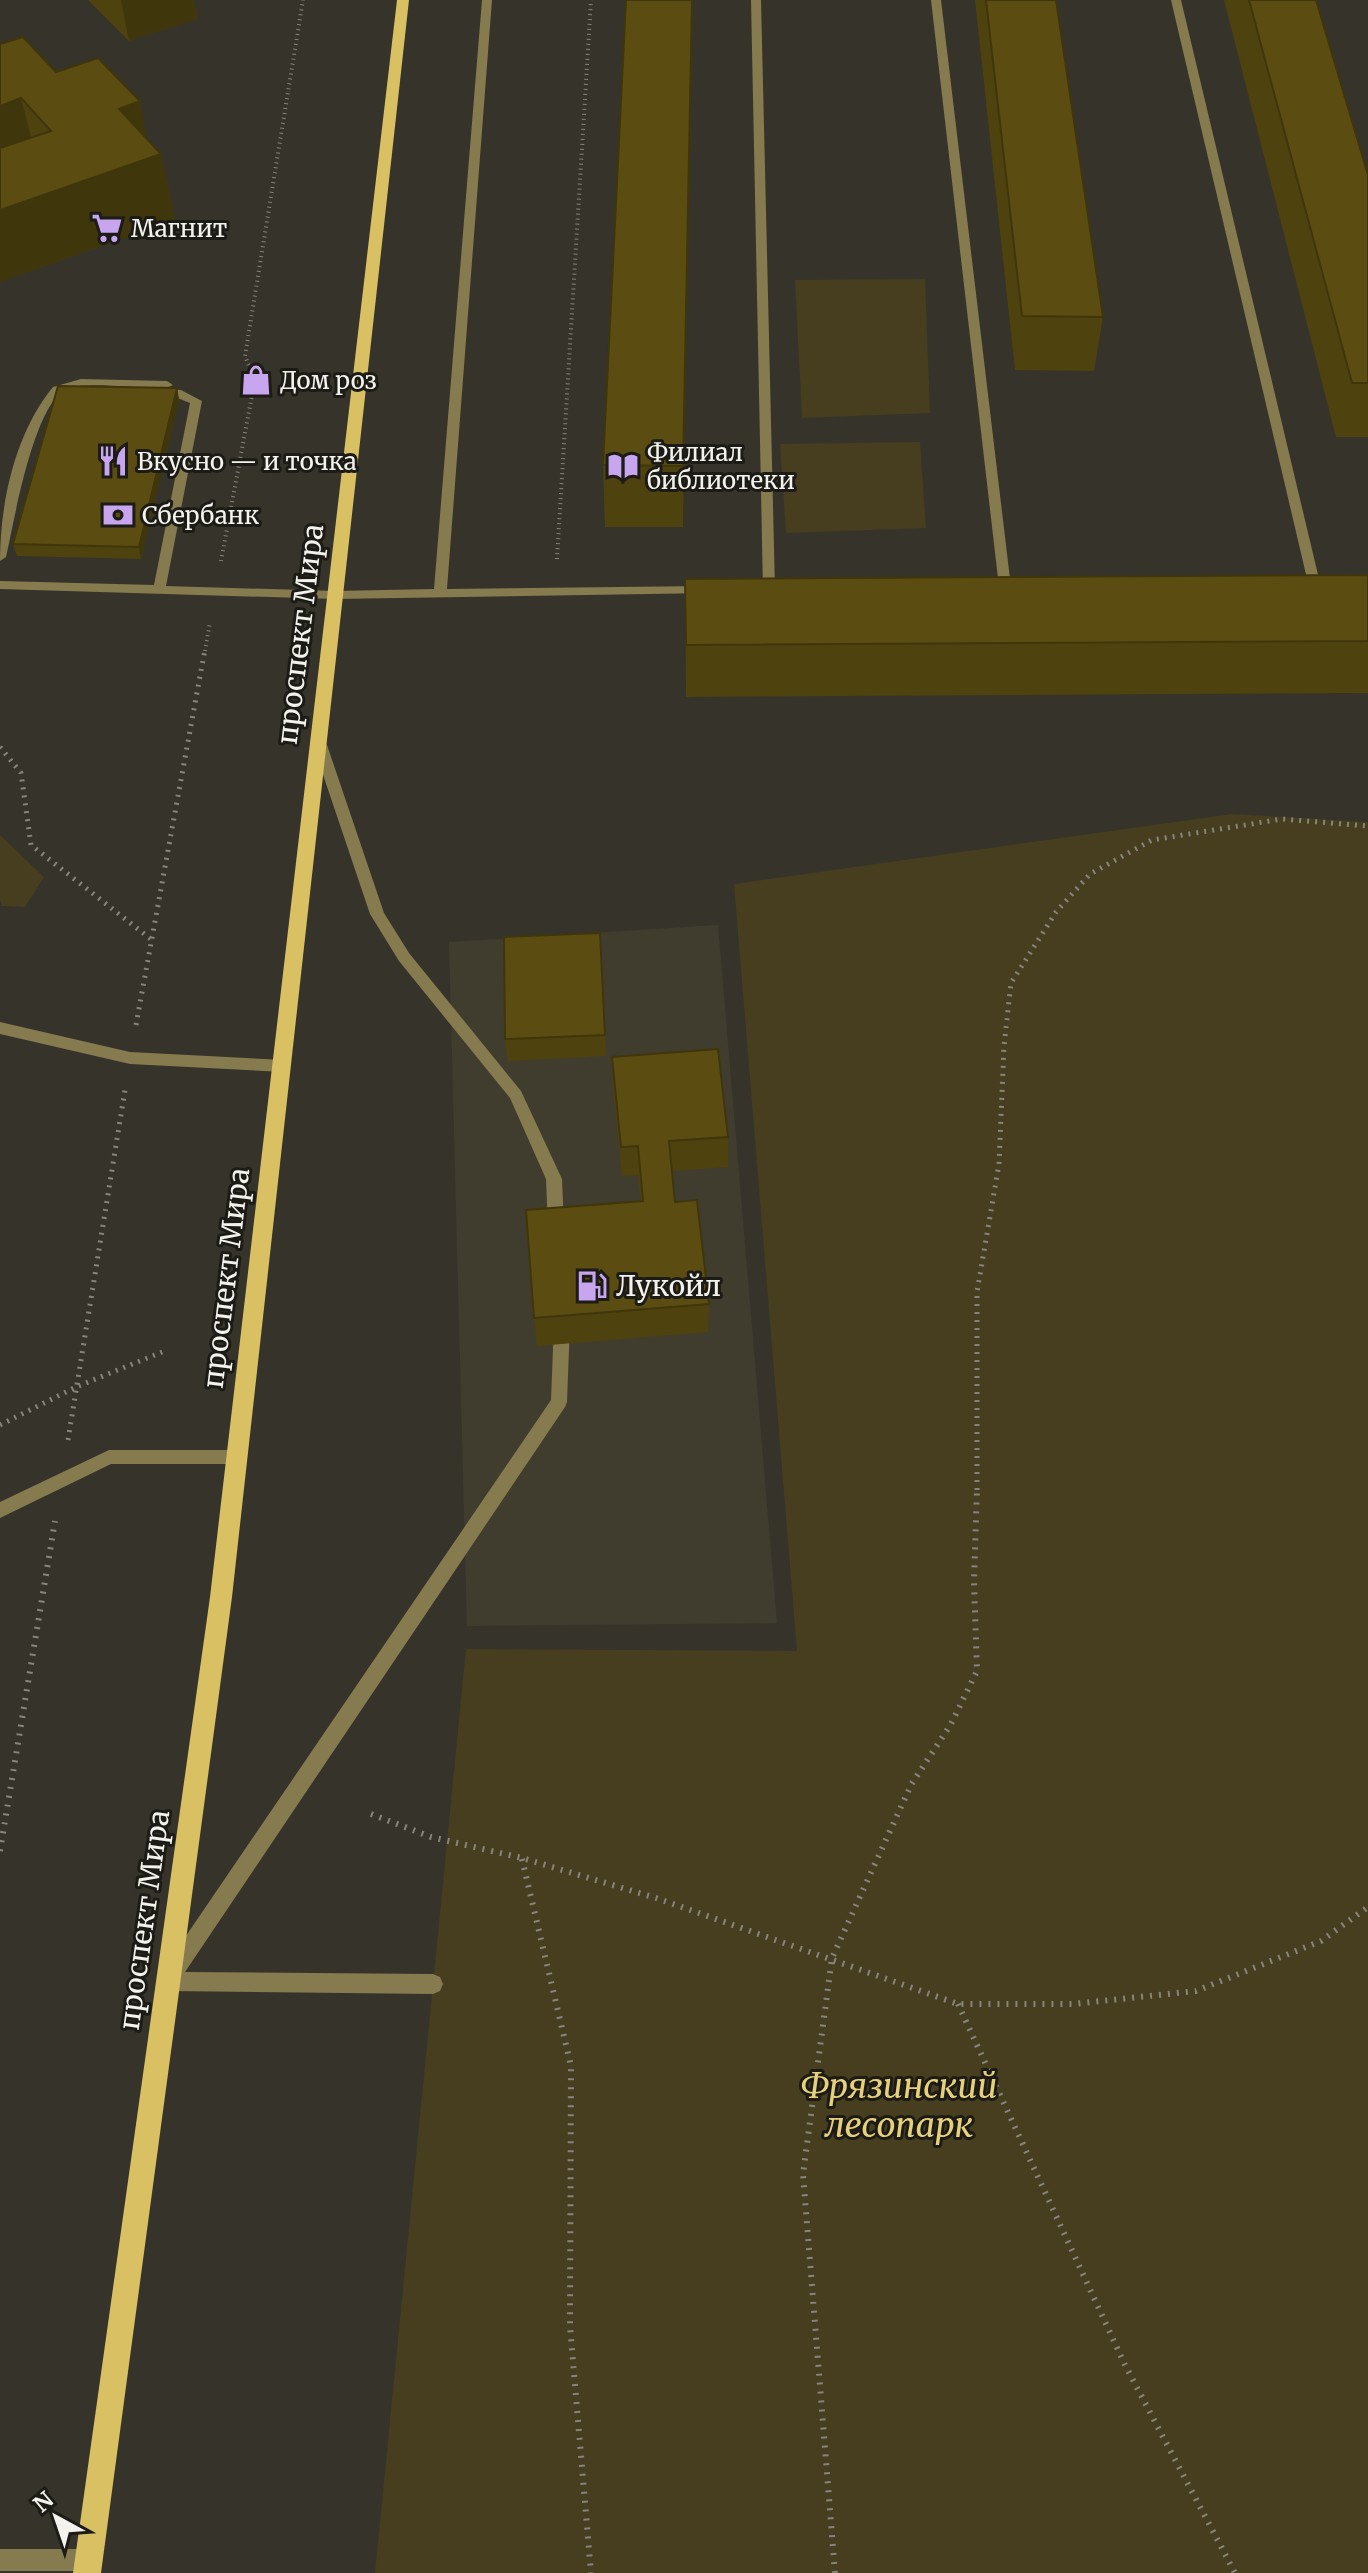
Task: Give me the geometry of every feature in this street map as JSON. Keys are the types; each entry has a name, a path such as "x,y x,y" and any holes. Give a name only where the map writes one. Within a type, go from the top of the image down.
{"main road":[{"name":"проспект Мира","path":"87,2569 221,1597 284,1066 403,0"}],"street":[{"path":"440,594 487,0"},
{"path":"756,0 769,590"},
{"path":"936,0 1005,587"},
{"path":"1176,0 1320,583 1298,584"},
{"path":"0,557 31,432 50,400 68,390 177,393 196,401 159,590"},
{"path":"0,585 335,595 723,590"},
{"path":"990,587 1021,587"},
{"path":"754,590 785,589"},
{"path":"320,745 377,914 404,957 516,1095 554,1179 558,1252"},
{"path":"0,1028 130,1058 284,1066"},
{"path":"167,1981 559,1402 564,1344 561,1298"},
{"path":"0,1510 109,1457 237,1457"},
{"path":"167,1981 433,1984"},
{"path":"0,2560 87,2569"}],"path":[{"path":"0,1851 130,1058 253,390 254,378 245,356 303,0"},
{"path":"555,592 591,0"},
{"path":"0,747 21,773 31,845 152,940"},
{"path":"835,2573 803,2174 832,1958 911,1785 951,1724 977,1671 974,1582 979,1429 977,1292 999,1164 1004,1046 1011,983 1056,912 1090,874 1152,840 1282,819 1368,826"},
{"path":"0,1425 76,1387 167,1350"},
{"path":"371,1814 431,1837 522,1858 656,1898 958,2004 1073,2004 1196,1991 1321,1941 1368,1907"},
{"path":"522,1858 571,2066 570,2326 591,2573"},
{"path":"958,2004 1125,2365 1235,2573"}],"shaded area":[{"path":"718,925 777,1623 467,1626 449,942"}],"green space":[{"path":"925,279 930,413 802,418 795,280"},
{"path":"920,442 926,528 786,533 780,444"},
{"name":"Фрязинский лесопарк","path":"1232,814 1368,822 1368,2573 375,2573 466,1649 797,1651 734,884"},
{"path":"0,835 44,877 25,907 2,906"}],"building":[{"path":"626,0 692,0 683,466 603,465"},
{"path":"986,0 1056,0 1103,317 1022,316"},
{"path":"1249,0 1316,0 1368,175 1368,383 1352,383"},
{"path":"23,37 56,72 98,58 140,101 119,109 161,154 0,210 0,148 51,131 21,98 0,106 0,44"},
{"path":"58,386 177,388 139,547 13,544"},
{"path":"1368,575 1368,641 686,645 685,579"},
{"path":"600,933 605,1035 505,1039 504,937"},
{"path":"718,1049 728,1137 669,1141 675,1202 697,1200 709,1304 534,1318 526,1210 643,1201 638,1146 621,1147 612,1057"}],"place":[{"name":"Магнит","path":"107,228"},
{"name":"Дом роз","path":"256,380"},
{"name":"Вкусно — и точка","path":"113,461"},
{"name":"Филиал библиотеки","path":"623,466"},
{"name":"Сбербанк","path":"118,515"},
{"name":"Лукойл","path":"592,1286"}]}
